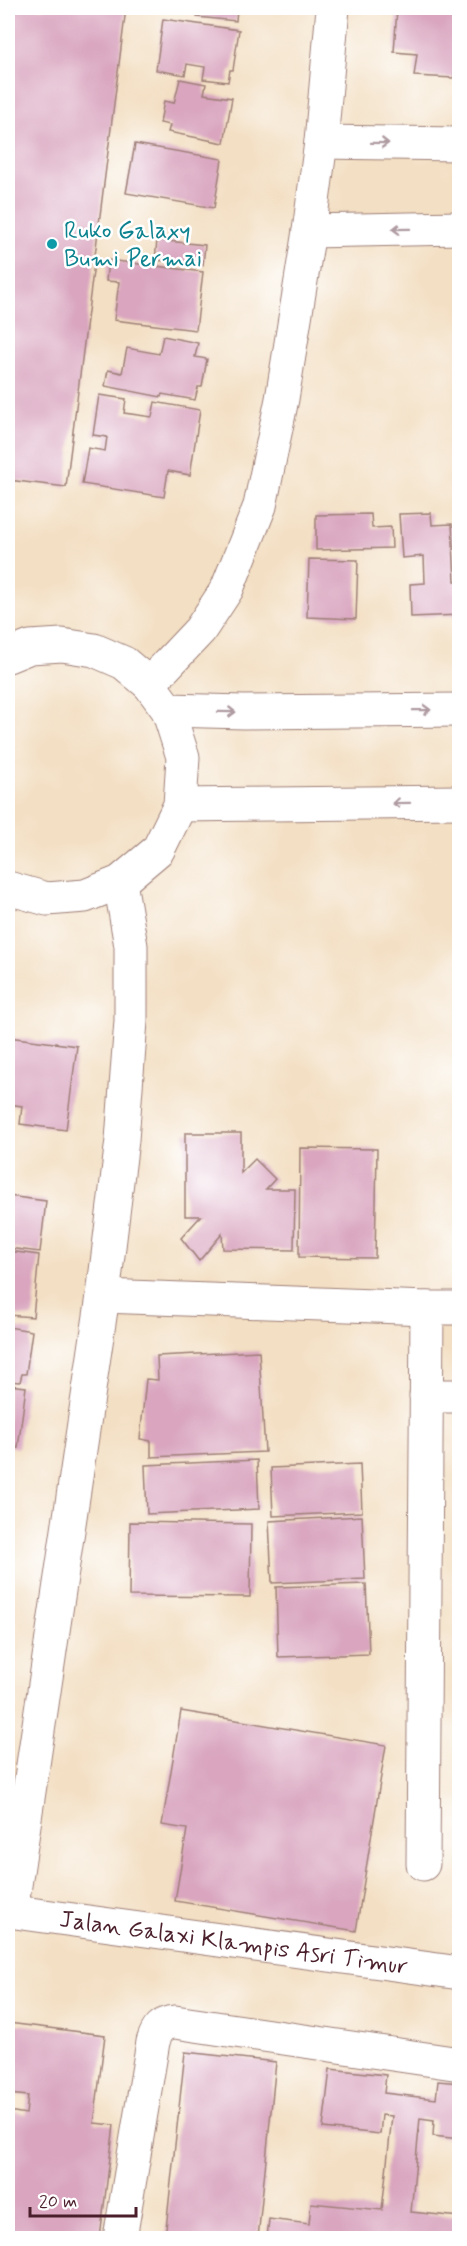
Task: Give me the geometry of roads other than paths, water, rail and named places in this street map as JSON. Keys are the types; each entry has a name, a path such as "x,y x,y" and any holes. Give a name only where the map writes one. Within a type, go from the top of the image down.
{"street":[{"path":"149,684 200,630 226,589 260,506 282,399 309,231 321,142 333,8"},
{"path":"321,142 459,144"},
{"path":"309,231 459,228"},
{"path":"8,656 30,647 62,645 94,650 124,663 149,684 168,710 183,757 180,805 158,850 120,882 85,896 47,899 8,888"},
{"path":"168,710 244,712 459,710"},
{"path":"180,805 459,802"},
{"path":"9,1912 103,1296 122,1140 131,1022 131,946 120,882"},
{"path":"103,1296 459,1308"},
{"path":"423,1864 427,1308"},
{"path":"426,1396 459,1396"},
{"name":"Jalan Galaxi Klampis Asri Timur","path":"9,1912 459,1973"},
{"path":"120,2238 153,2042 156,2031 162,2025 175,2022 459,2064"}],"place":[{"name":"Ruko Galaxy Bumi Permai","path":"52,244"}]}
